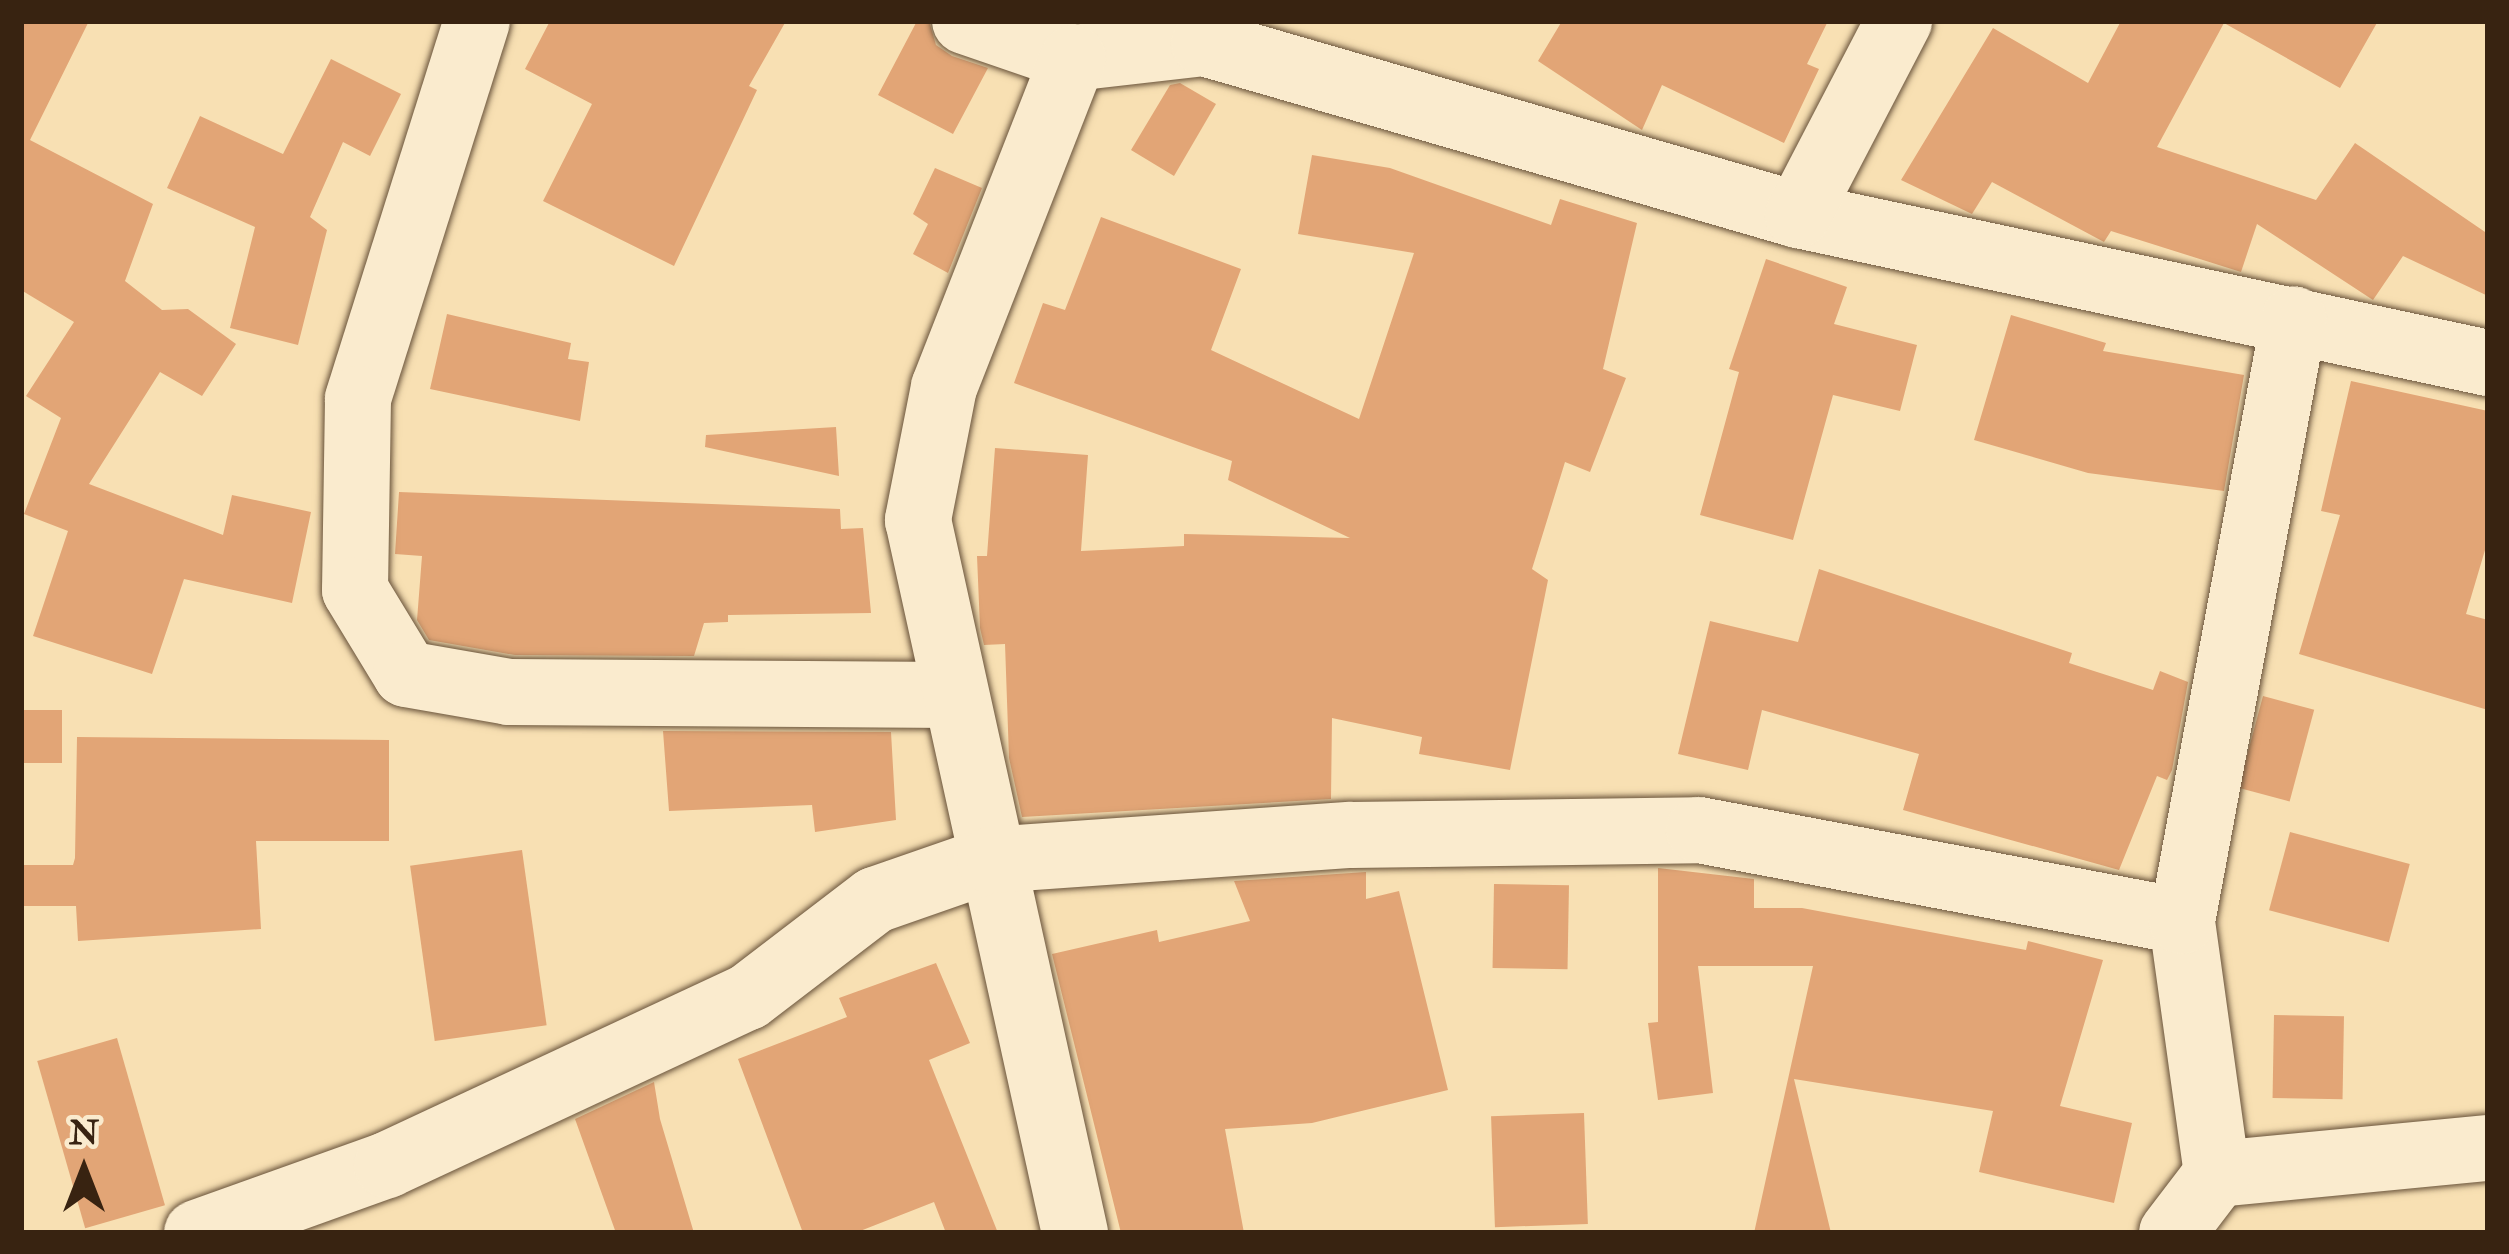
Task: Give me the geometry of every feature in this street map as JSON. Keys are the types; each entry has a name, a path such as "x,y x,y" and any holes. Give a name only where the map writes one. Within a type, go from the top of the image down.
{"street":[{"path":"477,21 358,399 356,590 406,674 509,692 954,695"},
{"path":"965,21 1073,58 1210,32 1798,215 2488,363"},
{"path":"1798,215 1899,21"},
{"path":"1073,58 944,387 918,520 1075,1233"},
{"path":"2172,1233 2216,1174 2182,921 2294,319"},
{"path":"197,1233 387,1165 727,1007 875,900 990,860 1351,835 1700,830 2182,921"},
{"path":"2216,1174 2488,1148"}],"building":[{"path":"21,21 89,21 30,140 153,204 125,281 162,310 188,309 236,344 202,396 160,372 89,484 223,535 232,495 311,512 292,603 184,579 152,674 33,636 68,531 24,514 61,418 26,396 74,322 21,290"},
{"path":"550,21 786,21 749,86 757,90 674,266 543,201 592,104 525,69"},
{"path":"917,21 929,21 936,45 952,56 988,68 953,134 878,95"},
{"path":"1562,21 1828,21 1807,64 1819,69 1784,143 1662,85 1642,130 1538,61"},
{"path":"2121,21 2378,21 2340,88 2224,23 2157,147 2316,200 2355,143 2488,234 2488,296 2403,256 2373,300 2257,224 2241,272 2111,231 2104,242 1992,182 1972,214 1901,180 1993,28 2088,83"},
{"path":"331,59 401,94 370,156 343,142 310,217 327,230 298,345 230,328 255,227 167,188 200,116 283,154"},
{"path":"1180,83 1216,104 1174,176 1131,150 1170,85"},
{"path":"1312,155 1390,168 1551,225 1560,199 1637,223 1603,369 1626,378 1590,472 1565,462 1532,569 1548,580 1510,770 1419,754 1422,737 1332,718 1331,799 1022,817 1009,758 1005,644 984,645 980,628 977,556 987,556 995,448 1088,455 1081,551 1184,546 1184,534 1350,538 1228,480 1232,461 1014,383 1043,303 1065,310 1101,217 1241,269 1211,350 1359,419 1414,253 1298,234"},
{"path":"935,168 982,188 948,273 913,254 928,224 913,214"},
{"path":"1766,259 1847,287 1834,324 1917,345 1900,411 1833,395 1793,540 1700,515 1739,372 1729,369"},
{"path":"447,314 571,343 568,359 589,362 580,421 430,389"},
{"path":"2011,315 2106,343 2103,351 2244,375 2224,491 2088,473 1974,440"},
{"path":"2351,381 2488,411 2488,540 2466,614 2488,620 2488,710 2299,654 2340,515 2321,511"},
{"path":"836,427 839,476 705,447 706,435"},
{"path":"399,492 840,509 841,529 863,528 871,613 728,615 728,622 704,623 694,656 515,655 429,640 417,620 422,556 395,554"},
{"path":"1819,569 2072,653 2069,663 2153,690 2160,671 2188,682 2172,770 2167,780 2157,776 2119,870 1903,810 1919,754 1762,710 1748,770 1678,754 1710,621 1798,642"},
{"path":"2263,696 2314,710 2290,801 2238,788"},
{"path":"21,710 62,710 62,763 21,763"},
{"path":"663,731 891,732 896,820 815,832 812,805 669,811"},
{"path":"77,737 389,740 389,841 256,841 261,929 78,941 76,906 21,906 21,865 73,865"},
{"path":"2290,832 2410,864 2389,942 2269,910"},
{"path":"522,850 547,1025 435,1041 410,866"},
{"path":"1658,868 1754,879 1754,908 1802,908 2026,950 2028,941 2103,960 2060,1106 2132,1123 2114,1203 1979,1172 1993,1111 1794,1079 1831,1233 1754,1233 1813,966 1698,966 1713,1093 1658,1100 1648,1023 1658,1022"},
{"path":"1366,872 1366,899 1399,891 1448,1090 1312,1123 1225,1129 1244,1233 1121,1233 1052,954 1157,930 1159,942 1250,921 1234,881"},
{"path":"1494,884 1569,885 1568,969 1493,968"},
{"path":"936,963 970,1043 929,1060 998,1233 946,1233 934,1202 855,1233 803,1233 738,1059 847,1017 839,998"},
{"path":"2274,1015 2344,1016 2343,1099 2273,1098"},
{"path":"117,1038 165,1205 85,1228 37,1061"},
{"path":"654,1082 660,1119 694,1233 616,1233 575,1119"},
{"path":"1584,1113 1588,1224 1495,1227 1491,1116"}]}
